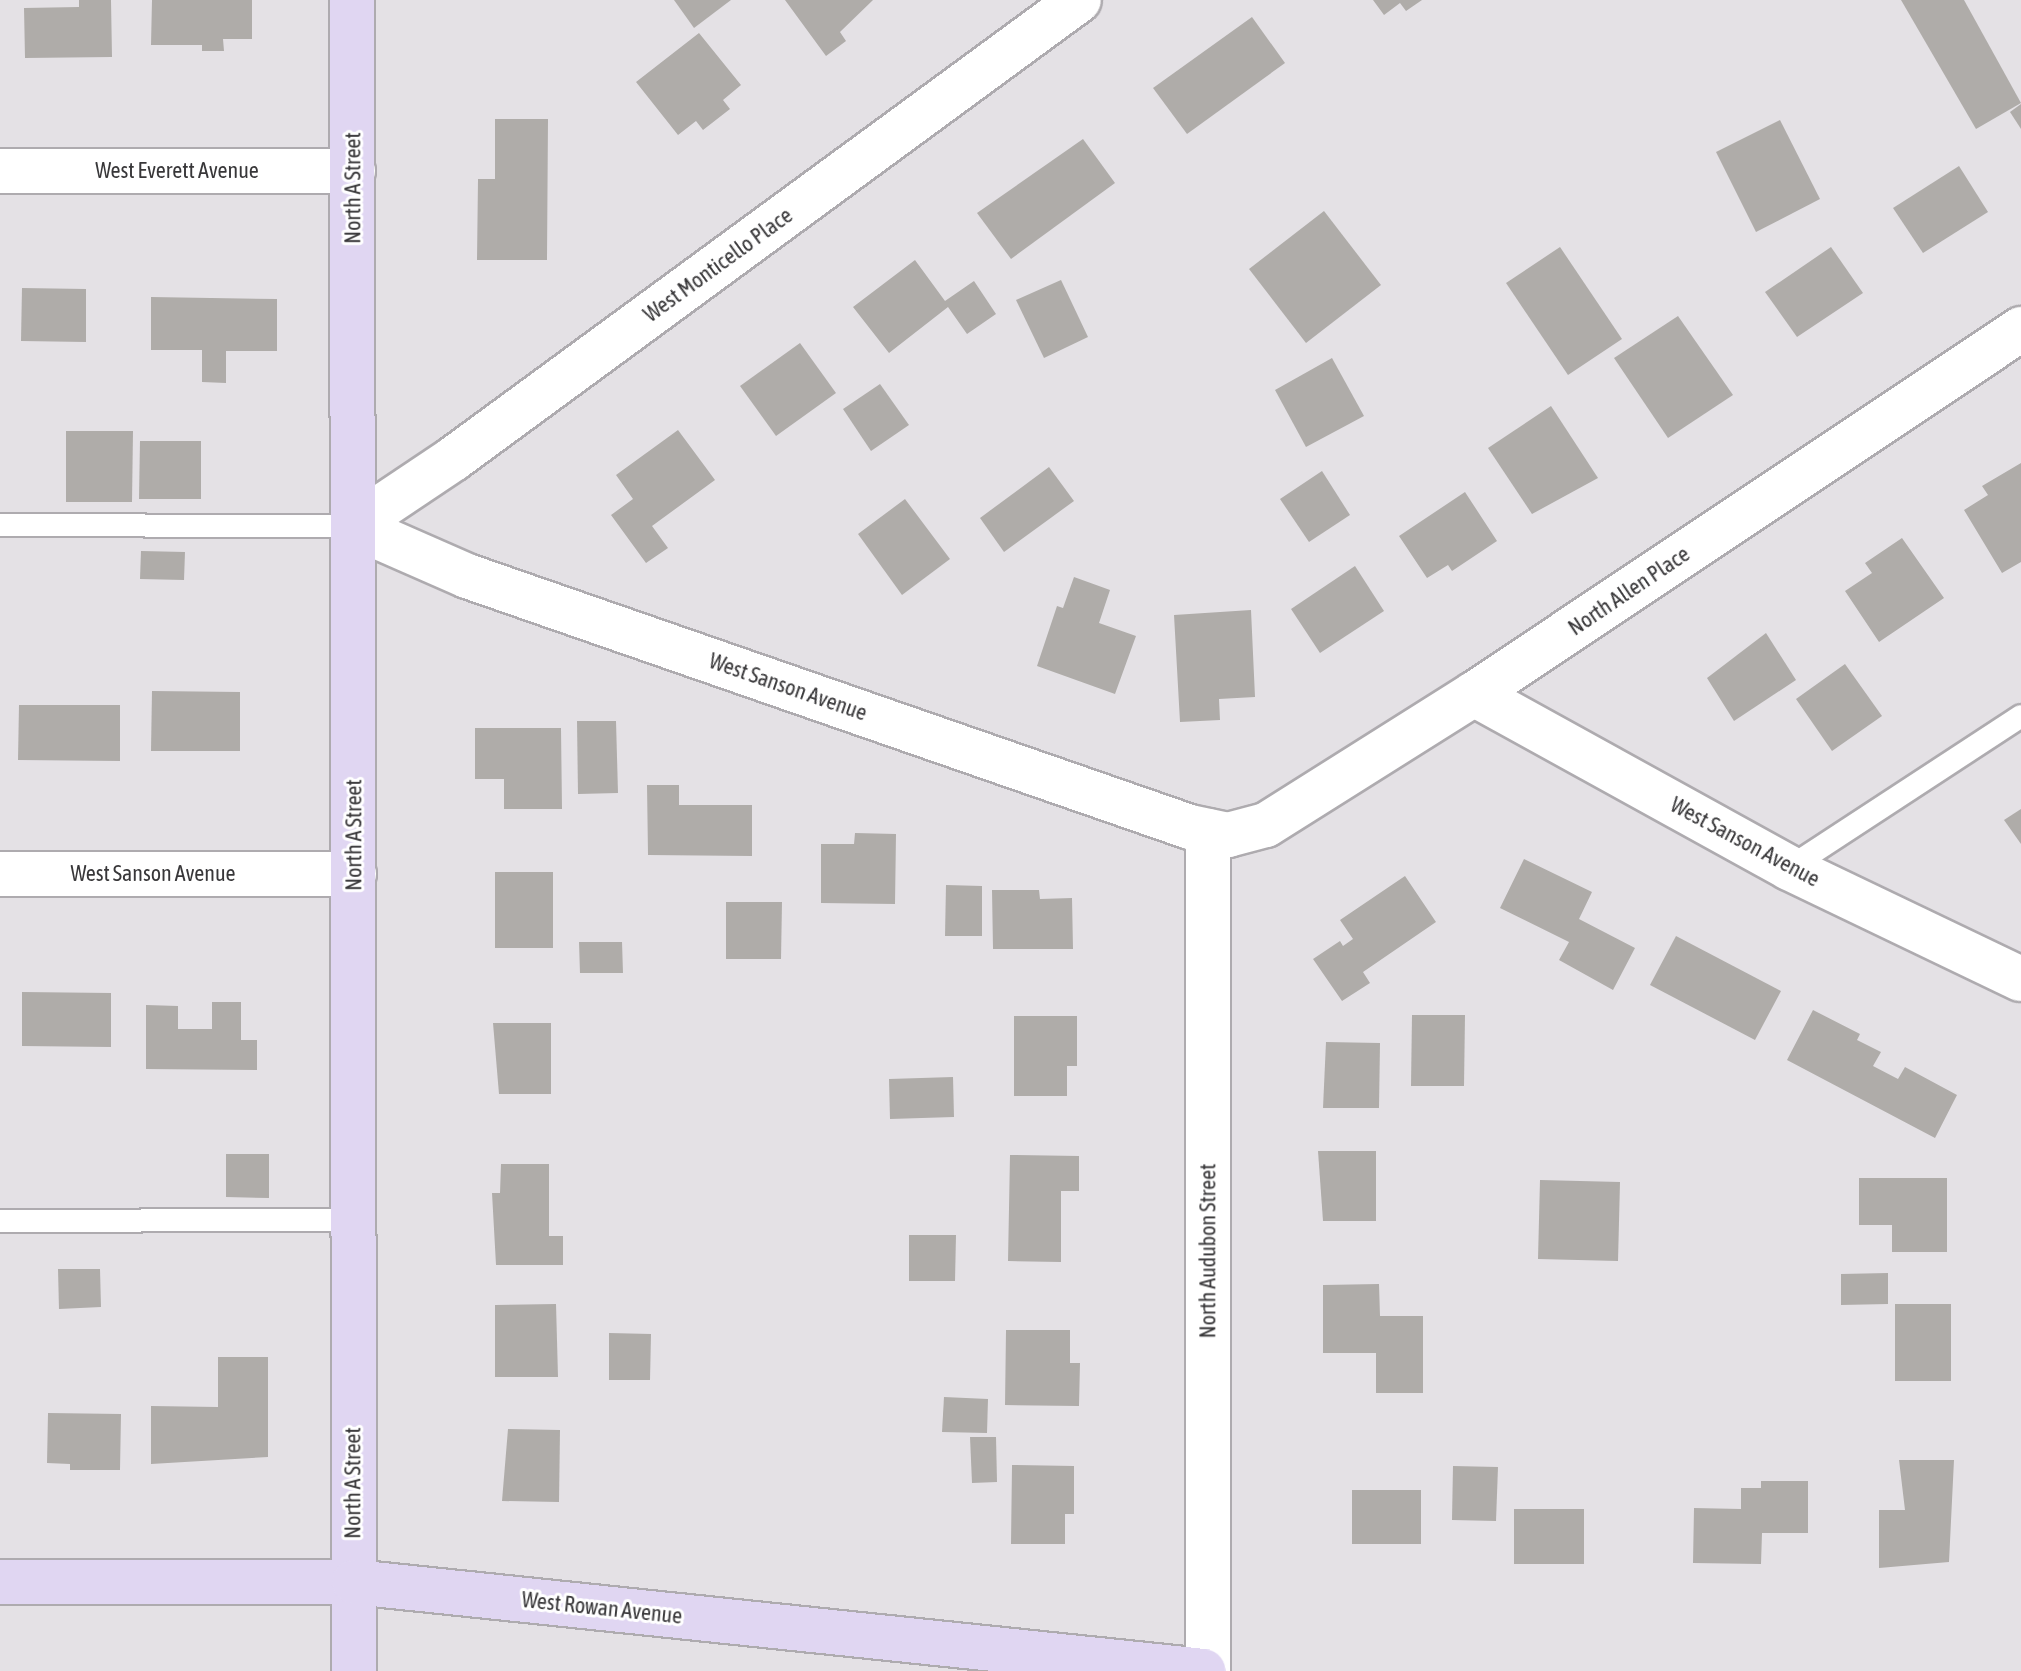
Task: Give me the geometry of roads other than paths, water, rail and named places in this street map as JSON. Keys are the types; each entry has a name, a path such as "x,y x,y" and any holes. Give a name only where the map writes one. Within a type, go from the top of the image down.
{"street":[{"name":"North A Street","path":"352,0 354,1671"},
{"name":"West Monticello Place","path":"353,526 453,459 1079,0"},
{"name":"West Everett Avenue","path":"0,171 353,171"},
{"name":"North Allen Place","path":"1218,833 1266,825 1474,694 2021,329"},
{"name":"West Sanson Avenue","path":"353,526 467,576 1218,833"},
{"name":"West Sanson Avenue","path":"1474,694 1789,868 2021,979"},
{"name":"North Audubon Street","path":"1206,1671 1218,833"},
{"name":"West Sanson Avenue","path":"0,874 354,874"},
{"name":"West Rowan Avenue","path":"0,1582 354,1582 1206,1671"}],"lane":[{"path":"0,525 353,526"},
{"path":"1789,868 2021,716"},
{"path":"0,1221 353,1220"}]}
